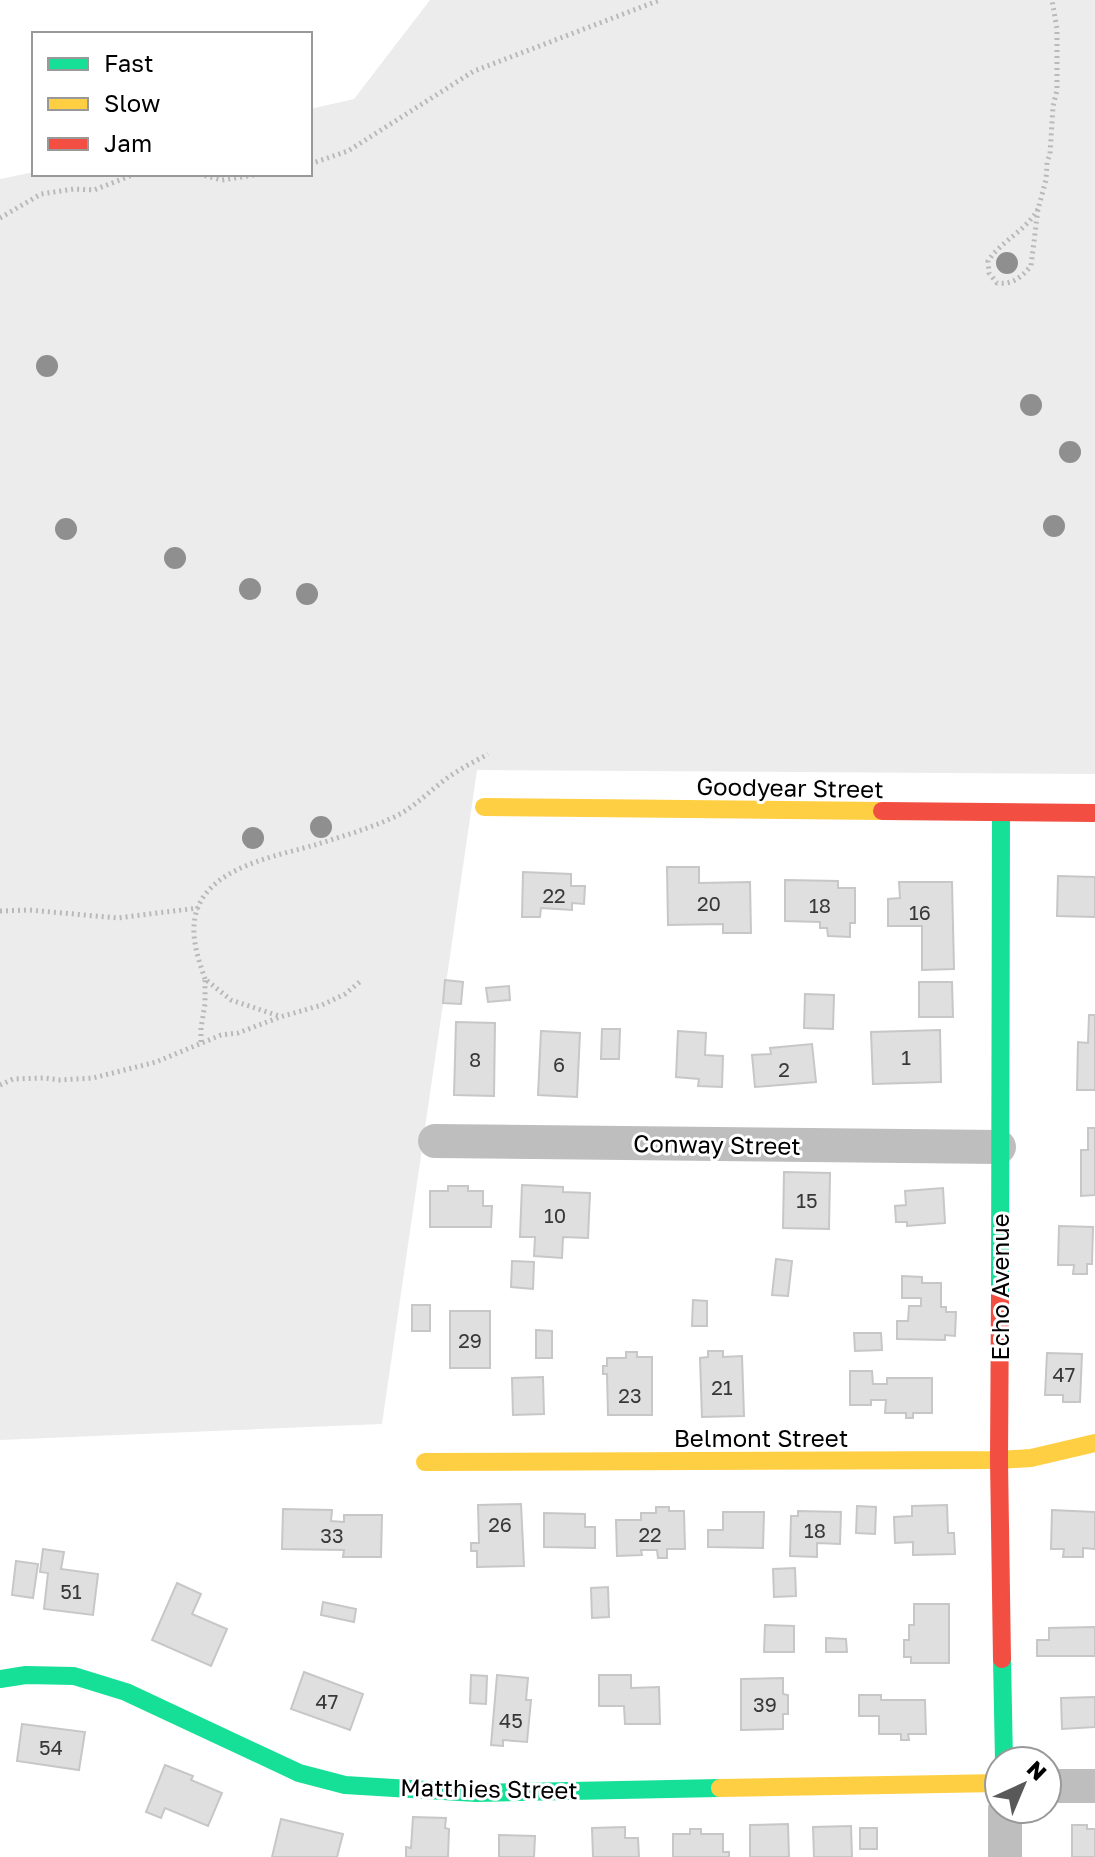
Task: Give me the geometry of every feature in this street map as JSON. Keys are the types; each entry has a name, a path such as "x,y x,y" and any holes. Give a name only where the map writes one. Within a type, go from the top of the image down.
{"street":[{"name":"Goodyear Street","path":"484,807 1095,813"},
{"name":"Echo Avenue","path":"1001,813 999,1460 1004,1745"},
{"name":"Conway Street","path":"435,1141 999,1147"},
{"name":"Belmont Street","path":"425,1462 999,1460 1031,1458 1095,1443"},
{"name":"Matthies Street","path":"0,1679 26,1675 74,1676 126,1692 299,1773 345,1785 476,1793 983,1782"},
{"path":"1063,1786 1095,1786"},
{"path":"1005,1825 1005,1857"}],"path":[{"path":"312,163 348,151 474,71 660,0"},
{"path":"1038,209 1025,228 988,261 989,273 997,283 1013,283 1031,266 1038,209 1050,154 1057,90 1057,29 1052,0"},
{"path":"0,218 41,194 74,189 94,190 130,176"},
{"path":"207,176 222,180 248,176"},
{"path":"201,1042 205,979 194,940 198,908 205,894 232,873 283,853 346,836 390,819 488,754"},
{"path":"0,911 29,910 118,918 198,908"},
{"path":"205,979 231,1000 280,1017"},
{"path":"0,1085 13,1079 93,1078 156,1062 221,1035 238,1033 322,1005 345,994 362,980"}],"shaded area":[{"path":"430,0 1095,0 1095,774 477,770 382,1424 0,1440 0,179 32,172 32,176 312,176 312,109 354,99"}],"building":[{"path":"667,867 699,867 699,883 750,882 751,933 723,933 723,924 668,925"},
{"path":"523,872 571,874 571,886 585,886 584,904 572,903 572,910 541,908 540,917 522,917"},
{"path":"1058,876 1095,877 1095,917 1057,916"},
{"path":"785,880 838,881 838,888 855,888 855,923 850,923 850,937 828,936 827,928 820,928 820,922 785,921"},
{"path":"899,882 952,882 954,969 922,970 922,926 888,926 888,899 900,898"},
{"path":"445,980 463,982 461,1004 443,1003"},
{"path":"919,982 952,982 953,1017 919,1017"},
{"path":"509,986 510,1000 488,1002 486,988"},
{"path":"805,994 834,995 833,1029 804,1028"},
{"path":"1089,1015 1095,1015 1095,1090 1077,1090 1078,1042 1088,1043"},
{"path":"456,1022 495,1023 494,1096 454,1095"},
{"path":"602,1029 620,1029 619,1059 601,1059"},
{"path":"940,1030 941,1082 873,1084 871,1032"},
{"path":"541,1031 580,1033 577,1097 538,1095"},
{"path":"678,1031 706,1033 705,1055 723,1056 722,1087 698,1086 699,1079 676,1077"},
{"path":"812,1044 816,1082 755,1087 752,1055 771,1054 770,1048"},
{"path":"1088,1128 1095,1128 1095,1195 1081,1196 1081,1150 1088,1150"},
{"path":"784,1172 830,1173 829,1229 783,1228"},
{"path":"522,1185 563,1187 563,1192 590,1193 588,1238 563,1237 562,1258 534,1256 535,1237 520,1237"},
{"path":"448,1186 468,1186 468,1191 483,1191 483,1206 492,1206 491,1227 430,1227 430,1191 448,1191"},
{"path":"943,1188 945,1223 907,1226 907,1222 896,1222 895,1206 906,1205 905,1191"},
{"path":"1059,1226 1093,1227 1092,1264 1087,1264 1087,1274 1073,1274 1074,1265 1058,1265"},
{"path":"776,1259 792,1261 788,1296 772,1295"},
{"path":"512,1261 534,1262 533,1289 511,1287"},
{"path":"902,1276 922,1277 922,1283 941,1283 941,1307 946,1307 946,1312 956,1312 955,1336 945,1335 945,1340 897,1339 897,1321 908,1321 909,1306 921,1306 921,1298 902,1298"},
{"path":"693,1300 707,1301 707,1326 692,1326"},
{"path":"412,1305 430,1305 430,1331 412,1331"},
{"path":"450,1311 490,1311 490,1368 450,1368"},
{"path":"536,1330 552,1331 552,1358 536,1358"},
{"path":"854,1333 881,1333 882,1350 855,1351"},
{"path":"708,1351 723,1351 723,1357 742,1356 744,1416 702,1417 700,1358 708,1357"},
{"path":"626,1352 637,1352 637,1357 652,1357 652,1415 608,1415 607,1374 603,1374 603,1366 607,1366 607,1358 626,1358"},
{"path":"1047,1353 1082,1354 1080,1402 1063,1402 1063,1395 1045,1395"},
{"path":"850,1371 872,1371 873,1384 887,1384 887,1378 932,1378 932,1413 913,1413 913,1418 906,1418 906,1413 885,1413 886,1400 871,1400 871,1405 850,1405"},
{"path":"543,1377 544,1414 513,1415 512,1378"},
{"path":"521,1504 524,1566 477,1567 477,1551 471,1551 471,1543 479,1543 478,1505"},
{"path":"947,1505 948,1533 954,1533 955,1554 913,1555 913,1542 895,1543 894,1517 912,1516 912,1506"},
{"path":"857,1506 876,1507 875,1534 856,1533"},
{"path":"656,1507 684,1511 685,1549 667,1549 667,1558 658,1558 657,1550 641,1550 642,1555 617,1556 616,1520 641,1520 641,1513 656,1513"},
{"path":"283,1509 332,1510 331,1521 344,1522 344,1515 382,1515 381,1557 343,1557 344,1550 282,1549"},
{"path":"1052,1510 1095,1512 1095,1549 1083,1548 1083,1557 1063,1557 1064,1549 1051,1549"},
{"path":"798,1511 841,1512 840,1544 817,1543 817,1557 790,1556 791,1516 798,1516"},
{"path":"723,1512 764,1512 763,1548 708,1547 708,1530 723,1530"},
{"path":"544,1513 585,1514 585,1527 595,1527 595,1548 544,1547"},
{"path":"43,1549 64,1552 61,1569 98,1574 93,1615 44,1609 48,1573 40,1572"},
{"path":"16,1561 38,1564 33,1598 12,1595"},
{"path":"795,1568 796,1596 774,1597 773,1569"},
{"path":"177,1583 201,1594 192,1614 227,1629 211,1666 152,1640"},
{"path":"608,1587 609,1617 592,1618 591,1588"},
{"path":"323,1602 356,1609 354,1622 321,1615"},
{"path":"914,1604 949,1604 949,1663 911,1663 911,1657 904,1657 904,1640 909,1640 909,1625 914,1625"},
{"path":"765,1625 794,1626 794,1652 764,1652"},
{"path":"1095,1627 1095,1656 1037,1656 1037,1640 1049,1640 1049,1628"},
{"path":"826,1638 846,1639 847,1652 826,1652"},
{"path":"304,1672 363,1694 350,1730 291,1709"},
{"path":"471,1675 487,1676 486,1704 470,1703"},
{"path":"497,1675 528,1678 526,1700 531,1700 527,1742 503,1740 503,1746 491,1745"},
{"path":"599,1675 631,1675 631,1688 659,1687 660,1724 625,1724 624,1706 599,1706"},
{"path":"783,1678 783,1694 788,1695 788,1714 783,1714 783,1729 741,1730 741,1679"},
{"path":"859,1695 881,1695 881,1700 925,1700 926,1734 908,1734 909,1740 901,1740 901,1734 879,1734 879,1716 859,1716"},
{"path":"1095,1697 1095,1727 1062,1729 1061,1698"},
{"path":"22,1724 85,1732 79,1770 17,1761"},
{"path":"165,1765 193,1776 191,1780 222,1793 208,1826 165,1808 161,1818 146,1812"},
{"path":"413,1817 446,1818 445,1828 449,1829 448,1857 406,1857 406,1847 411,1848"},
{"path":"281,1819 343,1834 337,1857 272,1857"},
{"path":"788,1824 789,1857 750,1857 750,1825"},
{"path":"1072,1825 1087,1825 1087,1829 1095,1829 1095,1857 1072,1857"},
{"path":"851,1826 852,1857 814,1857 813,1827"},
{"path":"625,1827 625,1838 638,1838 639,1857 593,1857 592,1828"},
{"path":"860,1828 877,1828 877,1849 860,1849"},
{"path":"690,1829 701,1829 701,1834 723,1834 723,1852 729,1852 729,1857 673,1857 673,1834 690,1834"},
{"path":"499,1835 535,1836 534,1857 499,1857"}],"traffic: fast":[{"path":"1000,1295 1001,813"},
{"path":"1002,1659 1004,1745"},
{"path":"0,1679 26,1675 74,1676 126,1692 299,1773 345,1785 476,1793 720,1788"}],"traffic: slow":[{"path":"484,807 882,811"},
{"path":"425,1462 999,1460 1031,1458 1095,1443"},
{"path":"720,1788 983,1783"}],"traffic: jam":[{"path":"882,811 1095,813"},
{"path":"1000,1295 1002,1659"}]}
